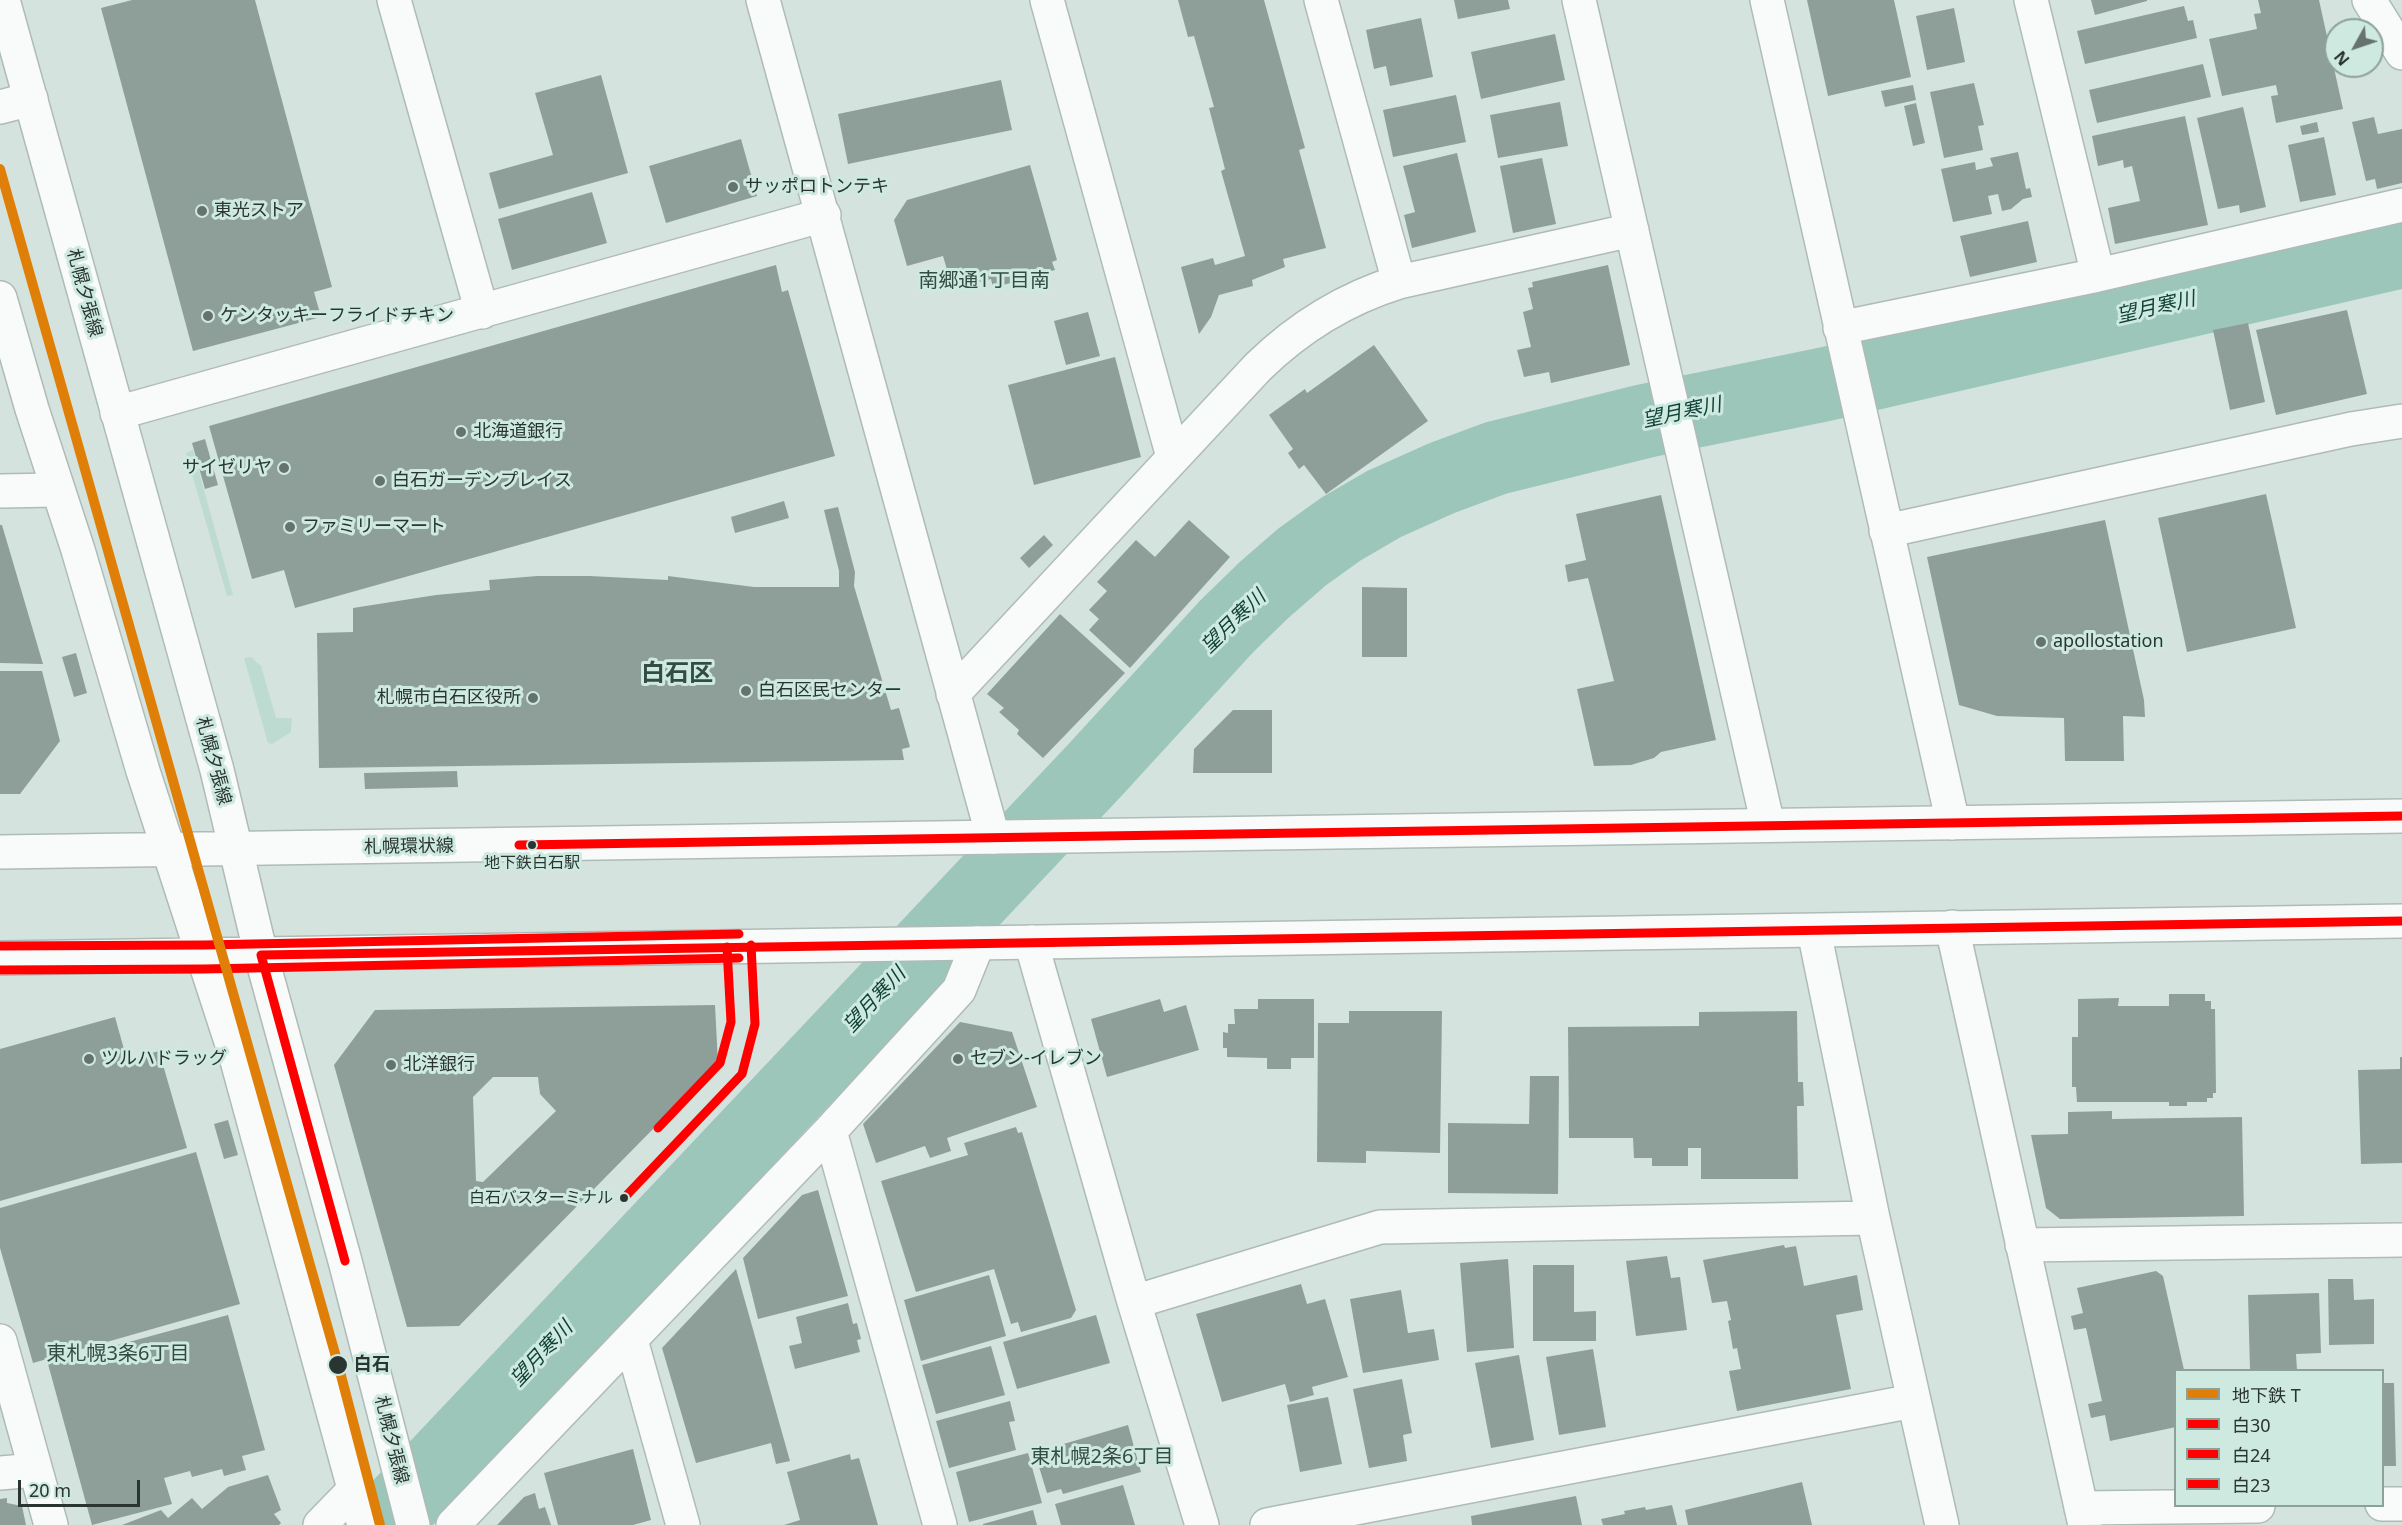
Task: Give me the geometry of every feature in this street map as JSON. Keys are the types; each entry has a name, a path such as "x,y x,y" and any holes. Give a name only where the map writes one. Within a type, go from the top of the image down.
{"street":[{"name":"札幌夕張線","path":"3,0 15,103 117,413 217,770 261,956 345,1261 413,1525"},
{"path":"394,0 482,312"},
{"path":"763,0 824,215 953,694 995,837"},
{"path":"1047,0 1173,457"},
{"path":"1321,0 1400,282"},
{"path":"1579,0 1768,825"},
{"path":"1767,0 1953,823"},
{"path":"2031,0 2098,275"},
{"path":"2371,1 2402,53"},
{"path":"1843,339 2098,275 2402,205"},
{"path":"117,413 824,215"},
{"path":"953,694 1173,457 1282,344 1312,321 1371,291 1400,282 1632,230"},
{"path":"0,298 143,771 236,1057 360,1509 320,1525"},
{"path":"1886,531 2351,429 2402,421"},
{"path":"0,491 57,490"},
{"name":"札幌環状線","path":"0,852 2402,816"},
{"path":"0,958 204,957 2402,921"},
{"path":"1952,927 2083,1516 2240,1507"},
{"path":"1814,932 1873,1218 1942,1525"},
{"path":"1030,942 1134,1302 1203,1525"},
{"path":"453,1525 830,1131 959,990 967,944"},
{"path":"830,1131 940,1525"},
{"path":"1134,1302 1380,1227 1873,1218"},
{"path":"2022,1245 2402,1240"},
{"path":"631,1340 682,1525"},
{"path":"0,1341 51,1525"},
{"path":"1267,1525 1913,1401"},
{"path":"0,1473 35,1470"},
{"path":"2384,1504 2402,1504"}],"green space":[{"path":"193,450 233,595 227,596 186,453"},
{"path":"251,657 261,666 276,718 292,718 291,732 272,744 268,743 244,658"}],"building":[{"path":"132,0 255,0 332,287 314,292 321,317 193,351 101,8"},
{"path":"1178,0 1264,0 1305,148 1299,150 1326,248 1283,259 1285,267 1252,280 1253,286 1219,295 1211,317 1199,334 1181,267 1213,258 1215,265 1245,256 1221,171 1225,169 1209,108 1214,107 1194,36 1188,37"},
{"path":"1454,0 1508,0 1510,9 1458,19"},
{"path":"1807,0 1894,0 1911,77 1828,96"},
{"path":"2091,0 2147,0 2147,1 2095,15"},
{"path":"2258,0 2319,0 2324,23 2324,78 2336,78 2343,109 2276,123 2271,96 2278,95 2276,85 2222,96 2209,39 2257,29 2254,14 2261,13"},
{"path":"2184,6 2188,21 2193,20 2197,38 2085,64 2077,31"},
{"path":"1954,8 1965,62 1927,70 1916,16"},
{"path":"1421,18 1433,77 1390,86 1386,66 1374,69 1366,30"},
{"path":"1555,34 1565,80 1481,99 1471,52"},
{"path":"2203,64 2211,97 2097,123 2089,90"},
{"path":"601,75 628,173 499,209 489,173 553,155 535,93"},
{"path":"1001,80 1012,130 848,164 838,114"},
{"path":"1974,83 1984,125 1978,126 1983,150 1944,158 1930,92"},
{"path":"1913,85 1916,100 1885,107 1881,91"},
{"path":"1456,95 1466,142 1393,157 1383,110"},
{"path":"1560,102 1568,146 1498,158 1490,115"},
{"path":"1916,103 1925,143 1913,146 1904,106"},
{"path":"2243,107 2266,207 2240,213 2239,205 2218,209 2197,118"},
{"path":"2185,116 2208,225 2115,244 2108,208 2140,201 2132,166 2124,168 2123,160 2098,166 2092,136"},
{"path":"2374,117 2378,134 2402,129 2402,183 2377,189 2375,179 2366,181 2352,122"},
{"path":"2317,122 2319,132 2302,135 2300,126"},
{"path":"2324,137 2336,195 2300,202 2288,145"},
{"path":"741,139 757,196 666,223 649,166"},
{"path":"2018,152 2026,189 2030,188 2032,197 2023,199 2011,209 2002,211 1998,194 1988,196 1992,214 1953,222 1941,169 1975,162 1976,170 1993,166 1990,158"},
{"path":"1457,153 1476,232 1412,248 1404,215 1415,212 1403,166"},
{"path":"1542,158 1556,224 1513,233 1500,166"},
{"path":"1030,165 1057,260 1052,262 1055,270 993,288 991,279 968,285 966,279 951,283 943,256 907,266 894,220 907,200"},
{"path":"592,192 607,243 512,270 498,219"},
{"path":"2028,221 2037,262 1970,277 1960,236"},
{"path":"776,265 782,292 788,290 835,456 295,608 284,570 252,579 209,426"},
{"path":"1608,265 1630,365 1551,383 1549,372 1524,377 1517,350 1531,347 1523,312 1533,309 1528,288 1533,287 1532,282"},
{"path":"2347,310 2367,394 2276,415 2256,330"},
{"path":"1088,312 1100,356 1066,365 1054,321"},
{"path":"2248,323 2265,402 2230,410 2213,330"},
{"path":"1374,345 1428,421 1326,494 1304,465 1299,469 1288,453 1293,449 1269,415 1305,389 1307,393"},
{"path":"1115,357 1141,457 1034,485 1008,385"},
{"path":"205,439 218,485 205,489 192,443"},
{"path":"2266,494 2296,628 2187,652 2158,518"},
{"path":"1661,495 1716,740 1661,752 1654,758 1631,765 1594,766 1577,689 1614,681 1588,578 1568,582 1565,565 1586,560 1576,514"},
{"path":"784,501 789,518 735,533 731,517"},
{"path":"838,507 855,572 854,586 891,710 899,708 910,747 902,749 904,760 319,768 317,633 353,632 353,608 436,595 490,590 489,580 537,576 668,580 668,576 754,587 839,587 839,571 824,510"},
{"path":"1189,520 1230,557 1130,668 1089,630 1099,619 1089,610 1107,591 1097,582 1136,540 1155,557"},
{"path":"2105,520 2144,700 2145,717 2123,716 2124,761 2065,761 2064,718 1997,716 1959,705 1927,557"},
{"path":"0,525 2,525 43,664 0,663"},
{"path":"1044,535 1053,545 1029,568 1020,558"},
{"path":"1362,587 1407,588 1407,657 1362,657"},
{"path":"1060,614 1125,673 1043,758 1017,734 1019,730 999,712 1004,708 987,694"},
{"path":"76,653 87,693 74,697 62,657"},
{"path":"0,671 42,671 60,741 20,794 0,794"},
{"path":"1233,710 1272,710 1272,773 1193,773 1194,749"},
{"path":"457,771 458,787 365,789 364,773"},
{"path":"2169,994 2205,994 2205,1001 2211,1001 2211,1009 2215,1009 2216,1093 2213,1093 2213,1098 2207,1098 2207,1102 2187,1102 2187,1106 2169,1106 2169,1102 2077,1102 2076,1087 2072,1087 2072,1037 2078,1037 2078,999 2119,998 2118,1006 2169,1006"},
{"path":"1160,999 1164,1012 1186,1005 1199,1050 1107,1077 1091,1019"},
{"path":"1258,999 1314,999 1314,1058 1291,1058 1291,1069 1267,1069 1267,1058 1227,1057 1227,1048 1223,1048 1223,1032 1228,1033 1228,1024 1235,1024 1234,1009 1258,1009"},
{"path":"715,1005 718,1063 459,1326 407,1327 334,1065 375,1010","holes":["493,1077 538,1077 540,1094 556,1111 483,1182 476,1181 473,1097"]},
{"path":"1349,1011 1442,1011 1440,1153 1366,1151 1366,1163 1317,1162 1318,1023 1349,1023"},
{"path":"1797,1011 1798,1082 1803,1082 1804,1106 1797,1106 1798,1179 1701,1179 1701,1148 1688,1148 1688,1166 1652,1166 1652,1158 1634,1158 1633,1138 1569,1138 1568,1027 1699,1026 1699,1012"},
{"path":"115,1017 127,1060 159,1051 187,1148 0,1201 0,1049"},
{"path":"960,1022 1012,1032 1037,1107 947,1138 951,1151 930,1158 925,1146 876,1163 863,1124"},
{"path":"2400,1057 2402,1057 2402,1163 2361,1164 2358,1070 2400,1069"},
{"path":"1530,1076 1559,1076 1558,1194 1448,1193 1448,1123 1529,1124"},
{"path":"2112,1111 2112,1119 2242,1117 2244,1216 2060,1219 2046,1208 2031,1135 2068,1134 2068,1112"},
{"path":"228,1120 238,1155 224,1159 214,1124"},
{"path":"1016,1127 1018,1133 1022,1132 1076,1310 1071,1318 1021,1332 1018,1322 1011,1324 994,1269 916,1292 881,1181 968,1155 964,1143"},
{"path":"196,1152 240,1304 33,1363 0,1248 0,1208"},
{"path":"818,1190 848,1296 758,1319 743,1258 802,1195"},
{"path":"1784,1245 1785,1248 1796,1246 1804,1286 1857,1275 1863,1310 1836,1315 1851,1389 1737,1411 1729,1371 1741,1369 1737,1348 1733,1349 1727,1301 1712,1303 1703,1260"},
{"path":"1667,1256 1671,1278 1680,1277 1687,1330 1636,1336 1626,1261"},
{"path":"1508,1259 1514,1348 1467,1352 1460,1263"},
{"path":"1533,1265 1574,1265 1574,1312 1596,1311 1596,1341 1533,1341"},
{"path":"736,1269 790,1461 776,1464 771,1443 696,1463 662,1348"},
{"path":"2156,1271 2163,1276 2184,1369 2174,1369 2174,1427 2110,1441 2105,1415 2091,1418 2088,1404 2102,1401 2086,1328 2074,1330 2071,1316 2083,1313 2077,1288"},
{"path":"989,1275 1006,1336 921,1361 904,1300"},
{"path":"2328,1279 2353,1279 2354,1300 2374,1299 2374,1344 2329,1345"},
{"path":"1301,1284 1307,1304 1325,1299 1348,1377 1312,1387 1314,1395 1290,1402 1285,1384 1222,1402 1196,1314"},
{"path":"1401,1290 1408,1333 1434,1329 1439,1360 1363,1373 1350,1299"},
{"path":"2319,1293 2321,1353 2296,1354 2297,1369 2250,1369 2248,1295"},
{"path":"848,1303 853,1324 857,1323 861,1339 857,1340 860,1352 795,1369 789,1346 802,1343 796,1317"},
{"path":"228,1315 265,1450 242,1456 246,1470 224,1476 222,1469 192,1477 190,1471 164,1478 172,1504 92,1525 48,1364"},
{"path":"1096,1315 1110,1363 1017,1389 1003,1342"},
{"path":"991,1346 1005,1395 936,1414 922,1365"},
{"path":"1593,1349 1606,1427 1559,1435 1546,1357"},
{"path":"1519,1355 1534,1440 1491,1448 1475,1363"},
{"path":"1402,1379 1412,1433 1403,1435 1407,1461 1369,1468 1353,1389"},
{"path":"2384,1383 2394,1383 2396,1466 2384,1466"},
{"path":"1328,1397 1342,1464 1300,1472 1287,1405"},
{"path":"1010,1401 1015,1421 1009,1422 1016,1450 949,1468 936,1421"},
{"path":"1128,1425 1141,1472 1063,1494 1061,1489 1047,1493 1036,1457 1052,1453 1050,1448"},
{"path":"633,1449 651,1520 633,1525 558,1525 544,1473"},
{"path":"1028,1453 1042,1503 969,1522 956,1472"},
{"path":"850,1454 851,1460 859,1458 878,1525 784,1525 800,1520 787,1472"},
{"path":"268,1475 281,1510 274,1514 281,1523 279,1525 122,1525 161,1510 168,1518 192,1498 202,1509 228,1487"},
{"path":"1802,1482 1812,1525 1688,1525 1685,1510"},
{"path":"1123,1485 1135,1525 1061,1525 1055,1504"},
{"path":"535,1493 539,1509 545,1507 551,1525 497,1525 524,1497"},
{"path":"1576,1496 1582,1525 1472,1525 1471,1516"},
{"path":"7,1498 7,1503 22,1506 26,1525 0,1525 0,1499"},
{"path":"1672,1505 1677,1525 1603,1525 1601,1519 1625,1514 1624,1511"},
{"path":"1033,1510 1037,1525 983,1525 983,1524"}],"waterway":[{"name":"望月寒川","path":"382,1525 1095,770 1227,626 1302,557 1341,529 1384,504 1442,478 1496,458 1645,421 1826,384 2402,251"}],"metro line":[{"name":"T","path":"0,169 338,1364 380,1525"}],"transit line":[{"name":"白30","path":"519,845 2402,816"},
{"name":"白30","path":"345,1261 261,955 2402,921"},
{"name":"白23","path":"0,946 204,945 739,934"},
{"name":"白24","path":"624,1198 742,1074 755,1024 751,945"},
{"name":"白23","path":"658,1128 720,1063 731,1022 727,947"},
{"name":"白24","path":"0,970 204,969 739,958"}],"place":[{"name":"サッポロトンテキ","path":"733,187"},
{"name":"東光ストア","path":"202,211"},
{"name":"ケンタッキーフライドチキン","path":"208,316"},
{"name":"北海道銀行","path":"461,432"},
{"name":"サイゼリヤ","path":"284,468"},
{"name":"白石ガーデンプレイス","path":"380,481"},
{"name":"ファミリーマート","path":"290,527"},
{"name":"apollostation","path":"2041,642"},
{"name":"白石区民センター","path":"746,691"},
{"name":"札幌市白石区役所","path":"533,698"},
{"name":"地下鉄白石駅","path":"532,845"},
{"name":"ツルハドラッグ","path":"89,1059"},
{"name":"セブン-イレブン","path":"958,1059"},
{"name":"北洋銀行","path":"391,1065"},
{"name":"白石バスターミナル","path":"624,1198"},
{"name":"白石","path":"338,1365"}],"district":[{"name":"南郷通1丁目南","path":"984,281"},
{"name":"白石区","path":"677,674"},
{"name":"東札幌3条6丁目","path":"118,1354"},
{"name":"東札幌2条6丁目","path":"1102,1457"}]}
